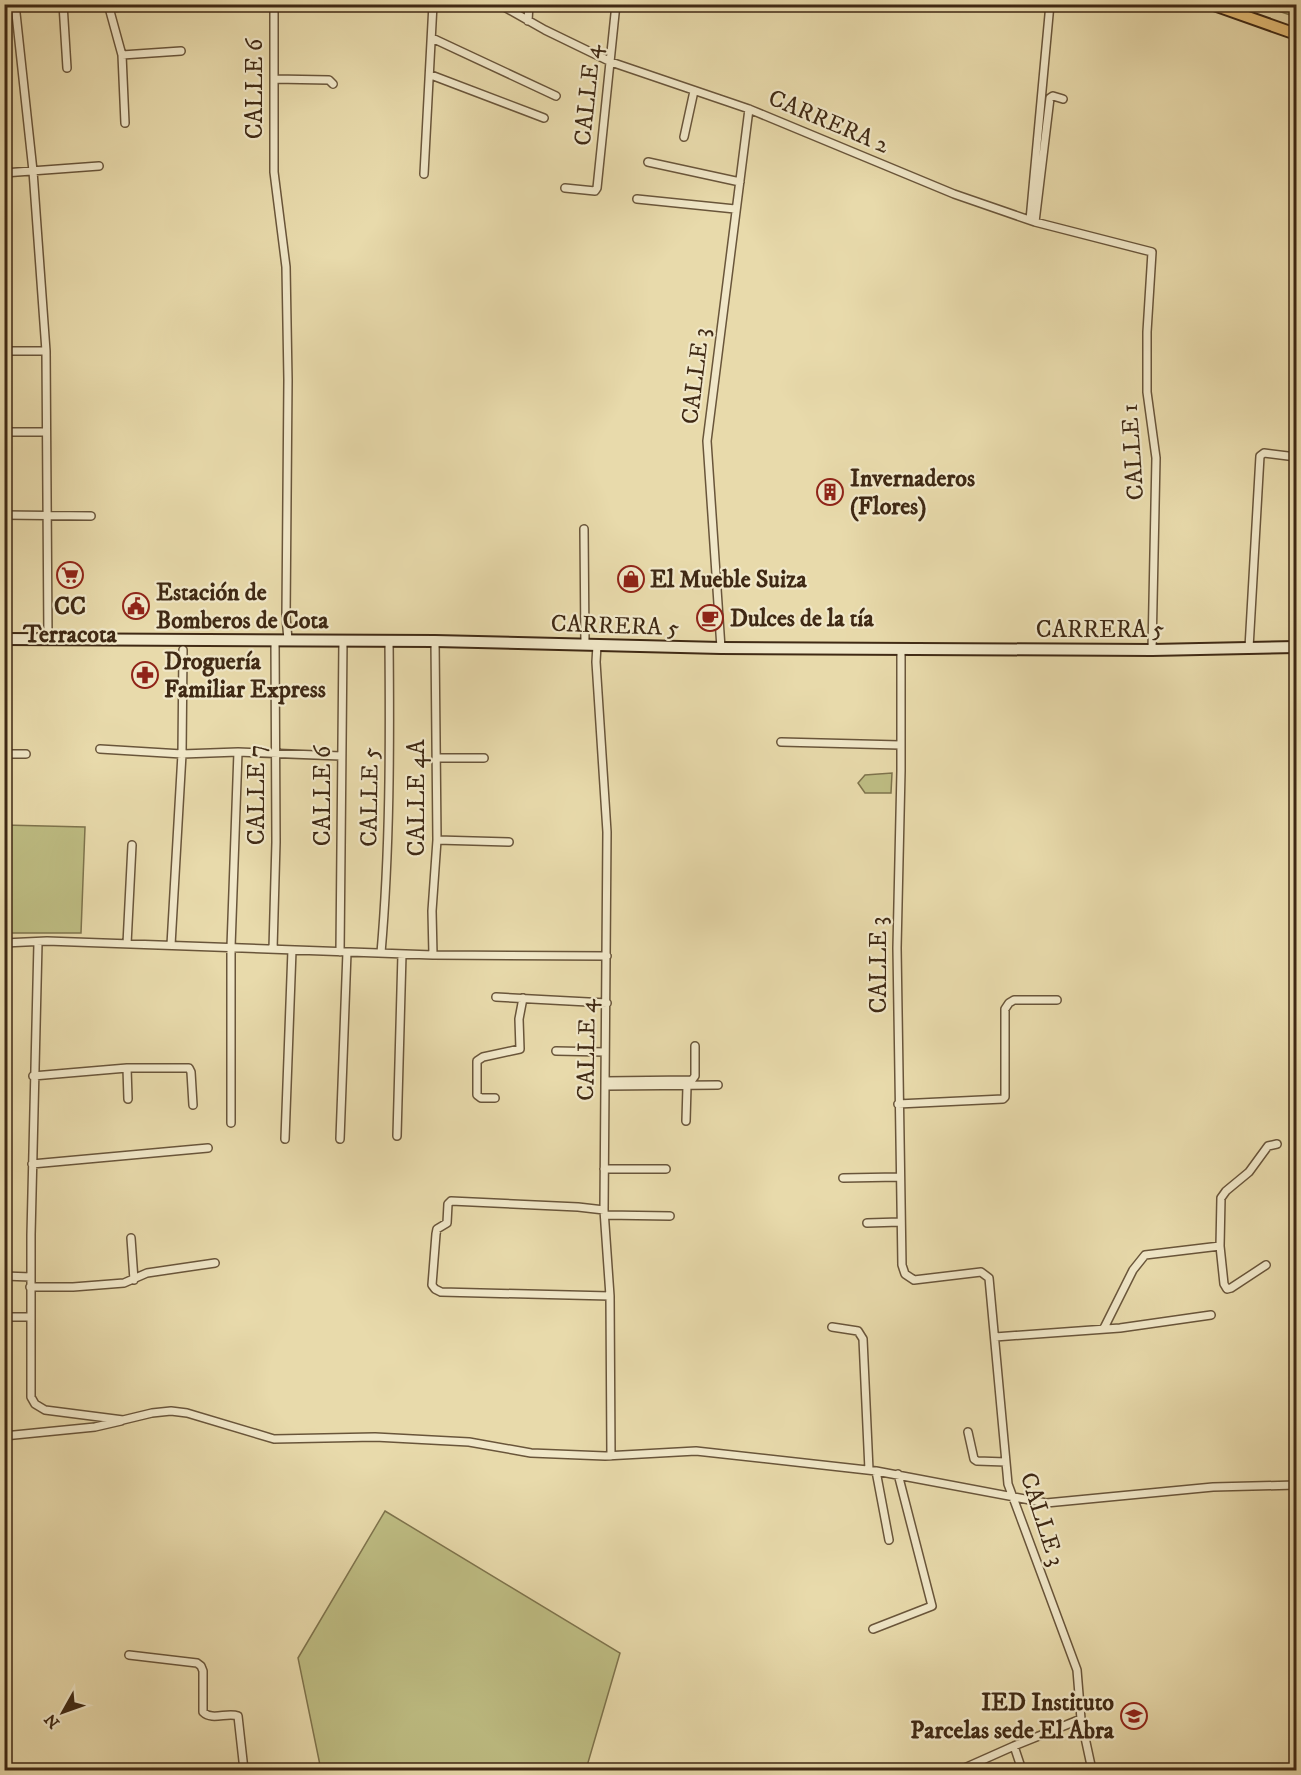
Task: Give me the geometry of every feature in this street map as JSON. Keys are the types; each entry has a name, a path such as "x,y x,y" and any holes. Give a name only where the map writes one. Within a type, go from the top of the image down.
{"main road":[{"path":"1211,4 1296,34"},
{"name":"CARRERA 5","path":"4,639 435,641 721,648 1152,650 1296,647"}],"street":[{"path":"15,4 33,171 46,351 48,639"},
{"path":"63,4 67,68"},
{"path":"125,123 122,55 108,6 155,4"},
{"name":"CALLE 6","path":"274,4 274,174 286,267 288,380 286,615 288,640"},
{"path":"424,174 433,4"},
{"name":"CARRERA 2","path":"499,4 611,62 749,109 954,194 1033,221 1152,252"},
{"path":"528,21 530,4"},
{"name":"CALLE 4","path":"565,188 596,190 616,4"},
{"path":"1033,221 1050,4"},
{"path":"432,38 556,96"},
{"path":"122,55 181,51"},
{"path":"430,75 544,118"},
{"path":"274,79 329,80 333,84"},
{"path":"684,137 694,91"},
{"path":"1033,221 1050,98 1053,96 1063,99"},
{"name":"CALLE 3","path":"721,648 707,441 749,109"},
{"path":"648,162 740,182"},
{"path":"4,173 99,166"},
{"path":"637,199 735,209"},
{"name":"CALLE 1","path":"1152,252 1147,332 1147,392 1156,458 1152,650"},
{"path":"4,351 46,351"},
{"path":"4,432 46,432"},
{"path":"1249,648 1260,456 1264,453 1296,457"},
{"path":"4,514 91,516"},
{"path":"584,529 585,645"},
{"name":"CALLE 7","path":"273,949 276,842 274,640"},
{"name":"CALLE 6","path":"340,1139 344,952 341,756 343,640"},
{"name":"CALLE 5","path":"381,953 386,898 390,744 389,641"},
{"name":"CALLE 4A","path":"433,955 432,911 436,840 435,641"},
{"name":"CALLE 4","path":"597,645 607,832 604,1213 610,1296 611,1456"},
{"name":"CALLE 3","path":"901,649 897,948 902,1265 909,1278 922,1279 981,1272 989,1278 1011,1495 1077,1670 1081,1719 1092,1770"},
{"path":"171,945 182,754 183,650"},
{"path":"781,742 900,745"},
{"path":"100,749 182,754 238,752 341,756"},
{"path":"231,1123 231,947 238,752"},
{"path":"4,754 26,754"},
{"path":"436,758 484,759"},
{"path":"436,840 509,842"},
{"path":"127,944 132,845"},
{"path":"4,943 47,941 433,955 607,956"},
{"path":"38,943 33,1076 31,1397 35,1404 45,1410 123,1420"},
{"path":"285,1139 292,950"},
{"path":"397,1136 402,954"},
{"path":"496,997 607,1003"},
{"path":"495,1098 480,1098 477,1095 477,1061 483,1057 520,1049 519,1019 523,998"},
{"path":"898,1104 1003,1099 1005,1096 1005,1009 1014,1000 1057,1000"},
{"path":"605,1084 692,1080 695,1076 695,1046"},
{"path":"556,1050 605,1052"},
{"path":"33,1076 127,1068 189,1068 193,1105"},
{"path":"127,1068 128,1099"},
{"path":"605,1084 718,1085"},
{"path":"686,1121 687,1086"},
{"path":"1266,1265 1227,1289 1224,1284 1220,1246 1221,1198 1249,1172 1268,1146 1277,1144"},
{"path":"32,1164 208,1148"},
{"path":"604,1169 666,1169"},
{"path":"843,1178 899,1177"},
{"path":"610,1296 441,1292 435,1289 432,1285 436,1234 437,1229 447,1223 448,1204 452,1200 578,1207 604,1213 670,1216"},
{"path":"867,1223 900,1222"},
{"path":"131,1238 134,1280"},
{"path":"1104,1328 1133,1270 1145,1255 1220,1246"},
{"path":"30,1287 114,1284 134,1280 147,1273 215,1263"},
{"path":"4,1276 31,1276"},
{"path":"995,1337 1120,1328 1211,1315"},
{"path":"4,1317 30,1317"},
{"path":"832,1327 858,1331 862,1339 873,1470 889,1540"},
{"path":"4,1436 95,1427 171,1411 203,1416 274,1439 375,1437 469,1442 531,1453 611,1456 696,1451 873,1470 1046,1503 1213,1487 1296,1485"},
{"path":"968,1432 974,1459 1006,1462"},
{"path":"873,1629 932,1606 898,1474"},
{"path":"129,1656 197,1663 201,1666 203,1712 210,1716 238,1716 244,1770"},
{"path":"960,1770 1081,1719"},
{"path":"1014,1746 1022,1770"}],"shaded area":[{"path":"1261,5 1296,5 1296,17"},
{"path":"892,773 891,793 865,793 858,783 865,775"},
{"path":"4,825 85,827 81,933 5,933"},
{"path":"385,1511 620,1653 587,1766 592,1770 321,1770 298,1658"}],"place":[{"name":"Invernaderos (Flores)","path":"830,492"},
{"name":"CC Terracota","path":"70,575"},
{"name":"El Mueble Suiza","path":"631,579"},
{"name":"Estación de Bomberos de Cota","path":"136,606"},
{"name":"Dulces de la tía","path":"710,618"},
{"name":"Droguería Familiar Express","path":"145,675"},
{"name":"IED Instituto Parcelas sede El Abra","path":"1134,1716"}]}
